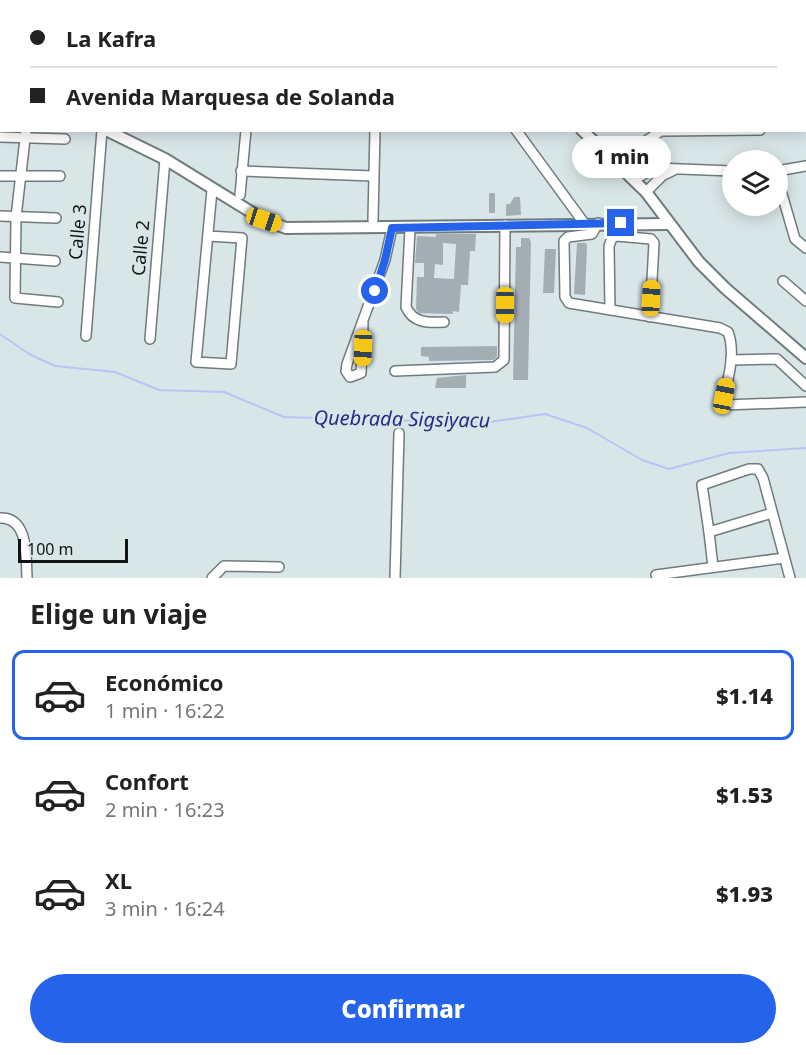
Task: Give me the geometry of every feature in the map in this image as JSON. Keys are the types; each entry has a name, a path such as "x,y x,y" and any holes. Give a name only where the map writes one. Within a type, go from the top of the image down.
{"street":[{"name":"Calle 3","path":"86,336 104,132"},
{"path":"108,132 165,159 264,220 286,228 411,229 585,223 668,224"},
{"path":"240,195 246,132"},
{"path":"373,220 375,132"},
{"path":"517,132 585,223"},
{"path":"584,132 632,176 699,262 725,288 806,358"},
{"path":"632,176 639,149 660,132"},
{"path":"26,135 16,217 15,298 58,302"},
{"path":"0,137 26,135 65,139"},
{"name":"Calle 2","path":"150,339 165,159"},
{"path":"788,169 806,165"},
{"path":"632,176 651,169 722,171"},
{"path":"646,192 662,176 674,170"},
{"path":"241,171 373,177"},
{"path":"0,176 21,178 60,176"},
{"path":"208,236 242,238 231,364 196,362 212,190"},
{"path":"788,215 795,239 806,248"},
{"path":"0,216 56,218"},
{"path":"598,223 592,234 565,238 565,297 569,303 720,328 728,332 731,360 723,401 725,405 806,402"},
{"path":"395,370 495,367 504,360 505,225"},
{"path":"363,323 361,373 350,377 346,371 347,364 385,260 392,228"},
{"path":"411,229 406,307 410,316 419,320 444,322"},
{"path":"610,308 609,246 612,238 616,236 651,239 654,243 650,317"},
{"path":"0,257 55,261"},
{"path":"783,281 806,301"},
{"path":"731,360 777,359 806,386"},
{"path":"395,578 399,433"},
{"path":"713,567 702,485 749,469 758,469 790,578"},
{"path":"709,532 772,513"},
{"path":"0,518 8,518 18,525 25,541 27,578"},
{"path":"656,575 784,558"},
{"path":"212,578 224,566 279,567"}],"building":[{"path":"489,193 495,193 495,213 489,213"},
{"path":"514,197 520,197 521,215 506,216 506,204 510,204"},
{"path":"436,234 476,234 475,251 470,251 468,285 461,285 459,312 453,311 453,314 419,313 416,309 417,277 424,277 424,263 415,263 417,236 436,237","holes":["443,243 456,244 454,279 434,278 435,264 443,265"]},
{"path":"521,238 529,238 531,242 528,380 513,380 516,247 521,247"},
{"path":"577,243 586,243 587,247 585,295 574,294"},
{"path":"545,249 556,249 554,293 543,293"},
{"path":"497,346 497,357 493,360 429,361 429,357 421,356 421,347"},
{"path":"466,375 466,388 435,388 437,378"}],"waterway":[{"name":"Quebrada Sigsiyacu","path":"0,334 29,354 55,366 115,372 159,390 224,392 284,417 483,423 545,414 587,428 642,460 669,469 729,453 806,448"}],"route":[{"path":"375,291 392,228 621,223"}]}
